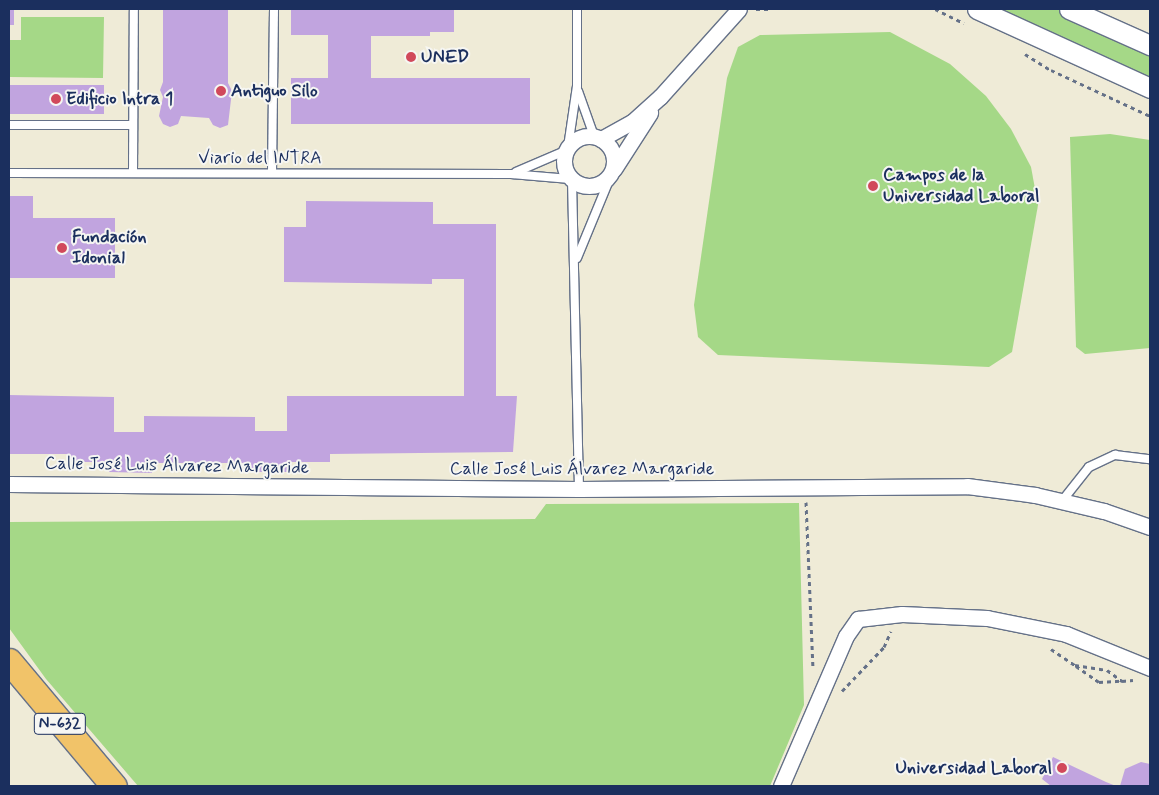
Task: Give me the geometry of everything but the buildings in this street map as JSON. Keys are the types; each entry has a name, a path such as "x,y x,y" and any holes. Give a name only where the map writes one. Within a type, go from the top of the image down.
{"highway":[{"name":"N-632","path":"9,661 114,786"}],"street":[{"path":"660,97 613,172 594,186 579,185 571,179 564,165 567,149 579,138 598,138 632,122 660,97 739,9"},
{"path":"1069,9 1150,45"},
{"path":"972,16 1150,88"},
{"path":"598,138 614,156 613,172"},
{"name":"Calle José Luis Álvarez Margaride","path":"9,484 579,489 967,486 1062,501 1104,511 1150,527"},
{"path":"781,786 846,636 858,619 890,615 942,614 996,620 1066,634 1150,668"}],"lane":[{"path":"133,173 134,9"},
{"path":"272,173 274,9"},
{"path":"511,174 567,149 577,86 577,9"},
{"path":"577,86 598,138"},
{"path":"9,125 133,125"},
{"path":"576,262 613,172"},
{"name":"Viario del INTRA","path":"9,174 511,174 571,179"},
{"path":"571,179 576,262 579,489"},
{"path":"1062,501 1089,467 1115,455 1150,459"}],"path":[{"path":"756,9 771,9"},
{"path":"936,9 972,16"},
{"path":"1023,52 1051,70 1150,116"},
{"path":"805,487 810,649 818,699"},
{"path":"836,697 884,646 892,629 890,615"},
{"path":"1075,665 1098,682 1122,681"}],"green space":[{"path":"977,9 1069,9 1150,45 1150,88"},
{"path":"21,17 104,17 103,78 9,77 9,40 21,40"},
{"name":"Campos de la Universidad Laboral","path":"890,32 950,64 986,96 1011,129 1031,167 1038,205 1012,352 989,367 718,355 698,337 694,305 727,78 738,47 760,35"},
{"path":"1110,134 1150,140 1150,348 1085,354 1076,347 1070,137"},
{"path":"799,503 804,705 770,786 138,786 46,679 9,628 9,522 535,519 546,504"}],"place":[{"name":"UNED","path":"411,57"},
{"name":"Antiguo Silo","path":"221,91"},
{"name":"Edificio Intra 1","path":"56,99"},
{"name":"Campos de la Universidad Laboral","path":"873,186"},
{"name":"Fundación Idonial","path":"62,248"},
{"name":"Universidad Laboral","path":"1062,768"}]}
